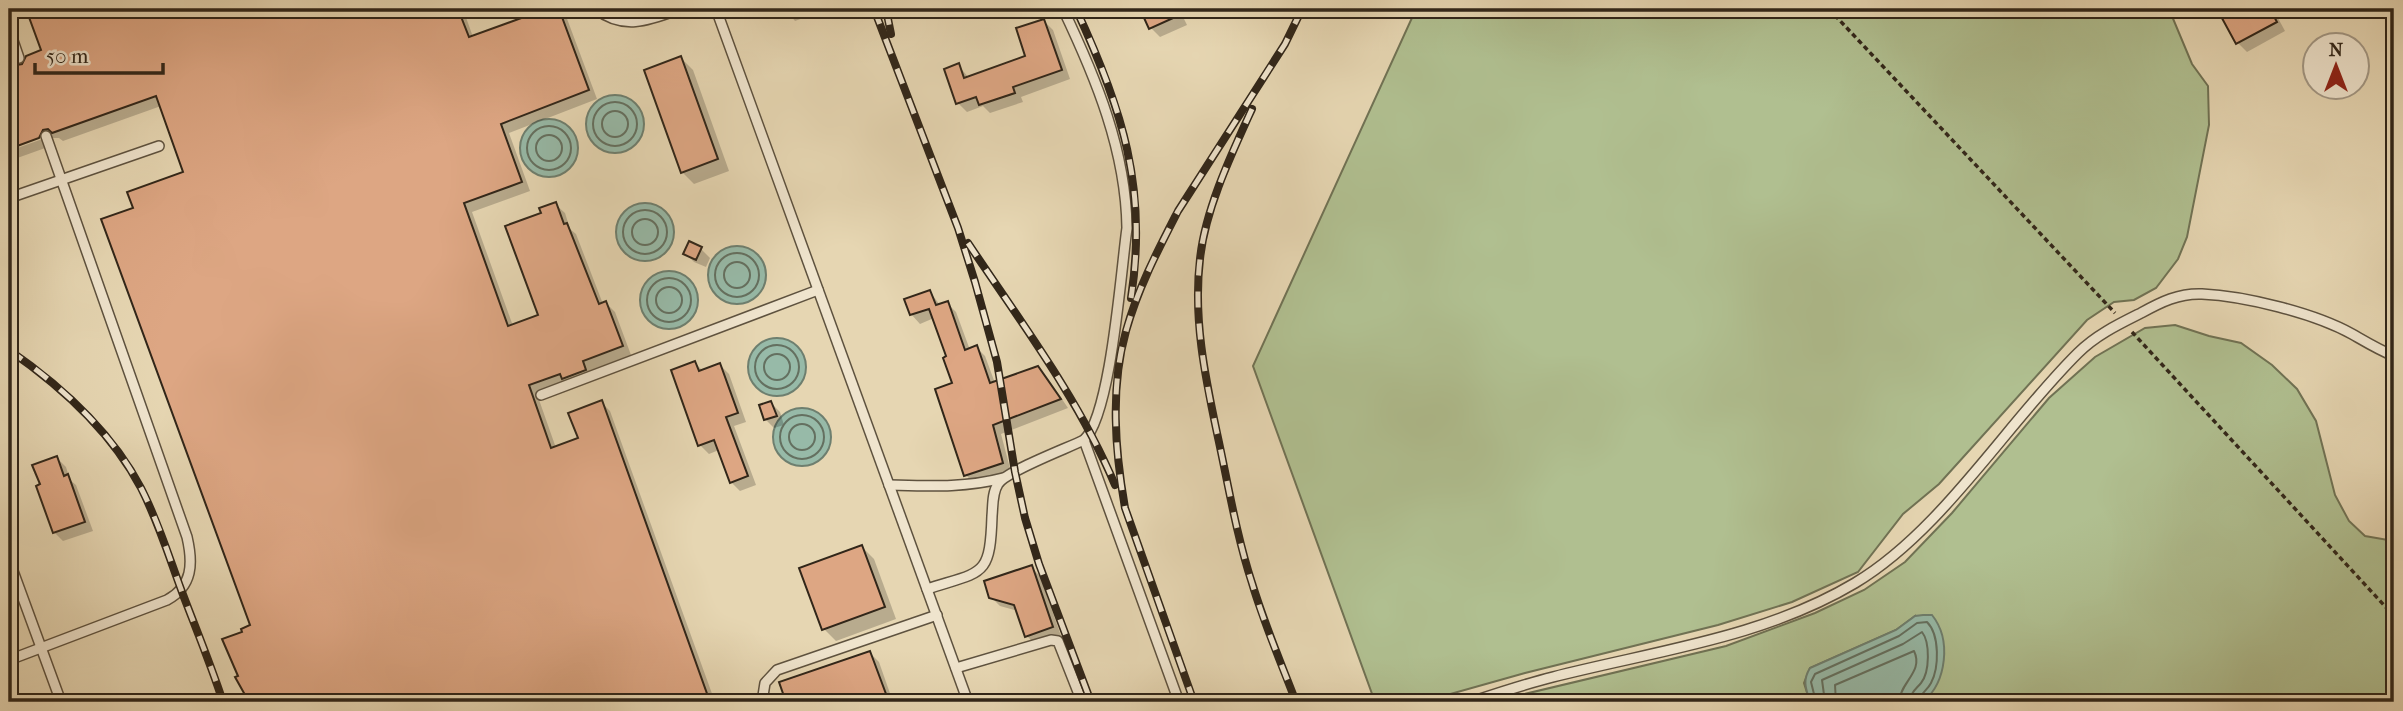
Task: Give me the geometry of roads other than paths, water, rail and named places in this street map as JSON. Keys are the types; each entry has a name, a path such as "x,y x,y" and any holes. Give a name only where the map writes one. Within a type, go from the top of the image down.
{"lane":[{"path":"596,9 621,22 632,23 648,21 680,9"},
{"path":"716,9 968,702"},
{"path":"890,485 978,485 1005,477 1084,440 1095,426 1107,378 1127,228 1127,210 1118,150 1111,128 1077,38 1063,9"},
{"path":"9,29 19,58"},
{"path":"9,660 175,596 186,583 191,565 187,537 46,136"},
{"path":"9,198 159,146"},
{"path":"541,395 818,290"},
{"path":"1471,702 1553,676 1738,633 1790,614 1856,583 1898,552 1938,511 2078,353 2122,321 2175,296 2202,294 2306,315 2351,333 2372,347 2394,356"},
{"path":"1084,440 1179,702"},
{"path":"927,589 973,575 987,561 991,550 993,500 997,484 1005,477"},
{"path":"9,560 61,702"},
{"path":"762,702 765,683 777,670 937,615"},
{"path":"956,668 1051,640 1058,641 1082,702"}],"water":[{"path":"615,95 626,97 639,108 644,124 642,135 631,148 615,153 604,151 591,140 586,124 588,113 599,100"},
{"path":"549,119 560,121 573,132 578,148 576,159 565,172 549,177 538,175 525,164 520,148 522,137 533,124"},
{"path":"645,203 656,205 669,216 674,232 672,243 661,256 645,261 634,259 621,248 616,232 618,221 629,208"},
{"path":"737,246 748,248 761,259 766,275 764,286 753,299 737,304 726,302 713,291 708,275 710,264 721,251"},
{"path":"669,271 680,273 693,284 698,300 696,311 685,324 669,329 658,327 645,316 640,300 642,289 653,276"},
{"path":"777,338 793,343 801,351 806,367 801,383 793,391 777,396 761,391 753,383 748,367 753,351 761,343"},
{"path":"802,408 813,410 826,421 831,437 829,448 818,461 802,466 791,464 778,453 773,437 775,426 786,413"},
{"path":"1932,615 1942,636 1944,648 1944,660 1937,683 1924,701 1810,702 1805,681 1810,668 1896,630 1915,616"}],"railway":[{"path":"874,9 958,228 975,282 997,362 1025,518 1039,564 1091,702"},
{"path":"886,9 891,34"},
{"path":"1076,9 1106,80 1127,149 1136,220 1131,298"},
{"path":"1194,702 1125,508 1116,419 1121,353 1142,284 1178,211 1285,44 1302,9"},
{"path":"1252,109 1220,183 1207,221 1198,281 1199,325 1208,390 1241,546 1262,613 1296,702"},
{"path":"968,243 1066,391 1115,485"},
{"path":"9,350 66,394 100,429 129,467 158,526 223,702"}]}
